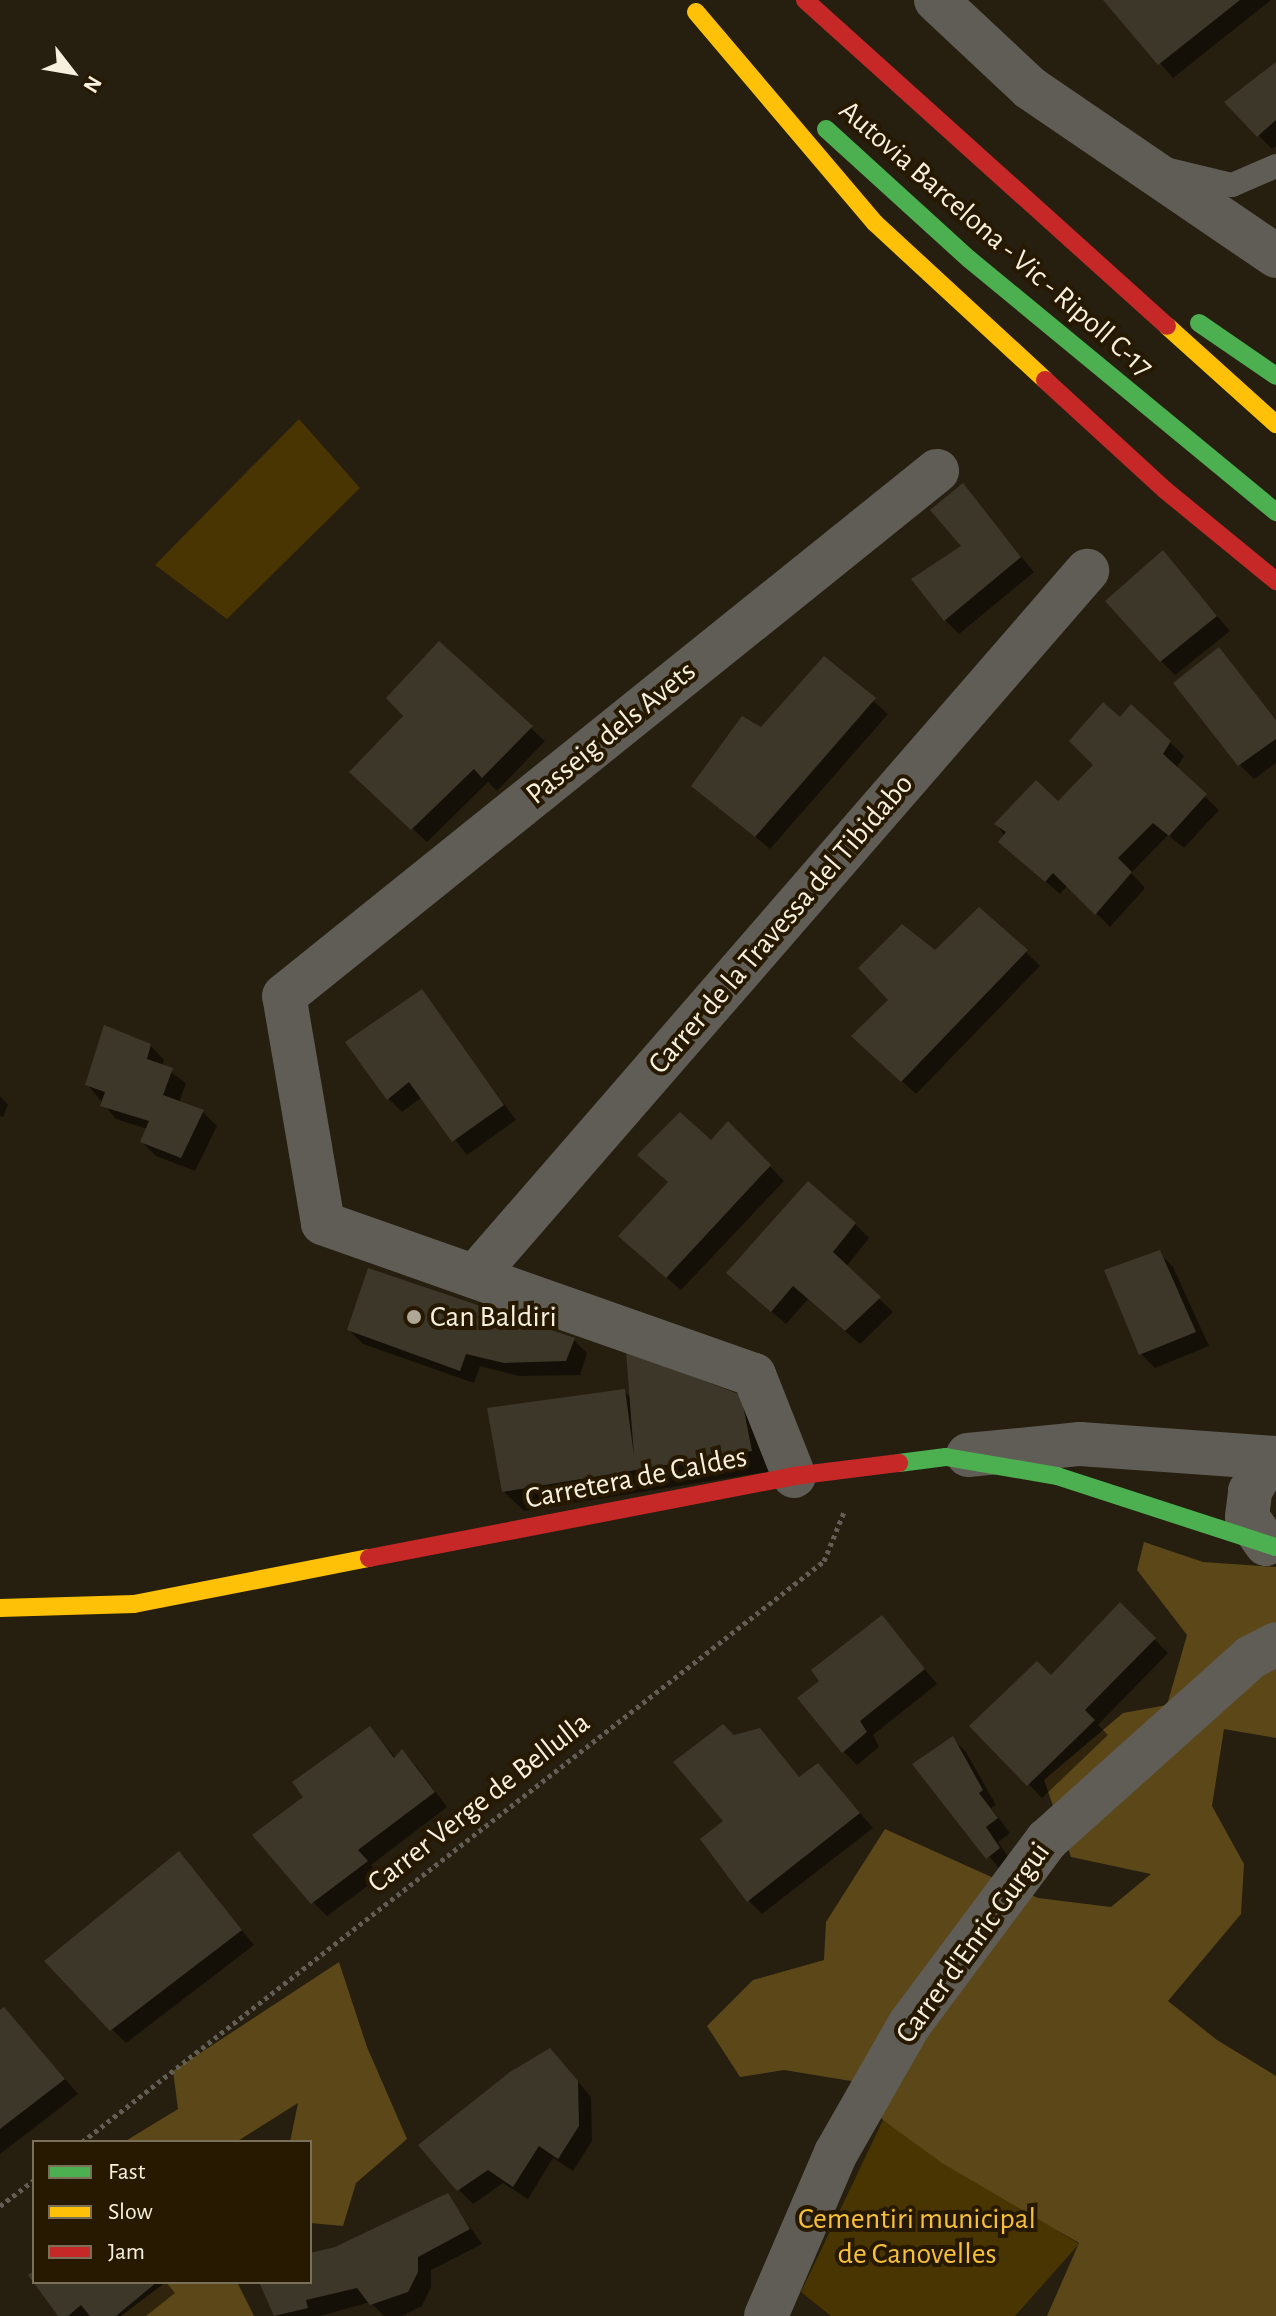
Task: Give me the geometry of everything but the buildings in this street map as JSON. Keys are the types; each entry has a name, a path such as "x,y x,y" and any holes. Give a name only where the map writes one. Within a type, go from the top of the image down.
{"main road":[{"path":"806,0 1179,309 1276,376"},
{"name":"Autovia Barcelona - Vic - Ripoll C-17","path":"806,0 1276,424"},
{"path":"691,6 875,223 1165,490 1276,581"},
{"name":"Autovia Barcelona - Vic - Ripoll C-17","path":"691,6 969,259 1276,512"},
{"name":"Carretera de Caldes","path":"0,1608 134,1604 794,1476 946,1457 1057,1476 1271,1546"}],"street":[{"path":"936,0 1030,88 1276,256"},
{"name":"Passeig dels Avets","path":"475,1276 323,1223 284,996 937,471"},
{"name":"Carrer de la Travessa del Tibidabo","path":"475,1276 1087,571"},
{"path":"475,1276 754,1375 794,1476"},
{"path":"946,1457 1080,1444 1272,1459"},
{"path":"1271,1546 1247,1517 1250,1491 1272,1459"},
{"name":"Carrer d'Enric Gurgui","path":"766,2316 836,2153 909,2025 1047,1840 1251,1657 1276,1644"}],"lane":[{"path":"1143,164 1232,185 1276,166"}],"path":[{"name":"Carrer Verge de Bellulla","path":"85,2140 824,1561 861,1467"},
{"path":"0,2206 32,2182"}],"green space":[{"path":"299,419 360,488 227,619 155,565"},
{"name":"Cementiri municipal de Canovelles","path":"883,2120 1079,2244 1015,2316 831,2316 801,2292"}],"shaded area":[{"path":"1144,1542 1203,1562 1276,1567 1276,1738 1224,1729 1212,1806 1244,1864 1241,1914 1168,2001 1217,2040 1276,2076 1276,2316 1047,2316 1079,2243 942,2163 883,2120 857,2082 784,2070 740,2077 707,2026 753,1980 824,1960 826,1922 885,1829 1038,1898 1111,1907 1151,1874 1071,1857 1044,1780 1123,1713 1167,1705 1187,1635 1137,1570"},
{"path":"339,1962 367,2047 407,2139 356,2183 343,2226 312,2223 312,2140 290,2140 298,2103 239,2140 127,2140 178,2109 173,2071"},
{"path":"163,2284 238,2284 254,2316 121,2316"}],"traffic: fast":[{"path":"826,129 969,259 1276,512"},
{"path":"1199,323 1276,376"},
{"path":"899,1463 946,1457 1057,1476 1276,1547"}],"traffic: slow":[{"path":"696,12 875,223 1045,380"},
{"path":"1167,326 1276,424"},
{"path":"0,1608 134,1604 369,1558"}],"traffic: jam":[{"path":"805,0 1167,326"},
{"path":"1045,380 1165,490 1276,581"},
{"path":"369,1558 794,1476 899,1463"}],"place":[{"name":"Can Baldiri","path":"414,1317"}]}
